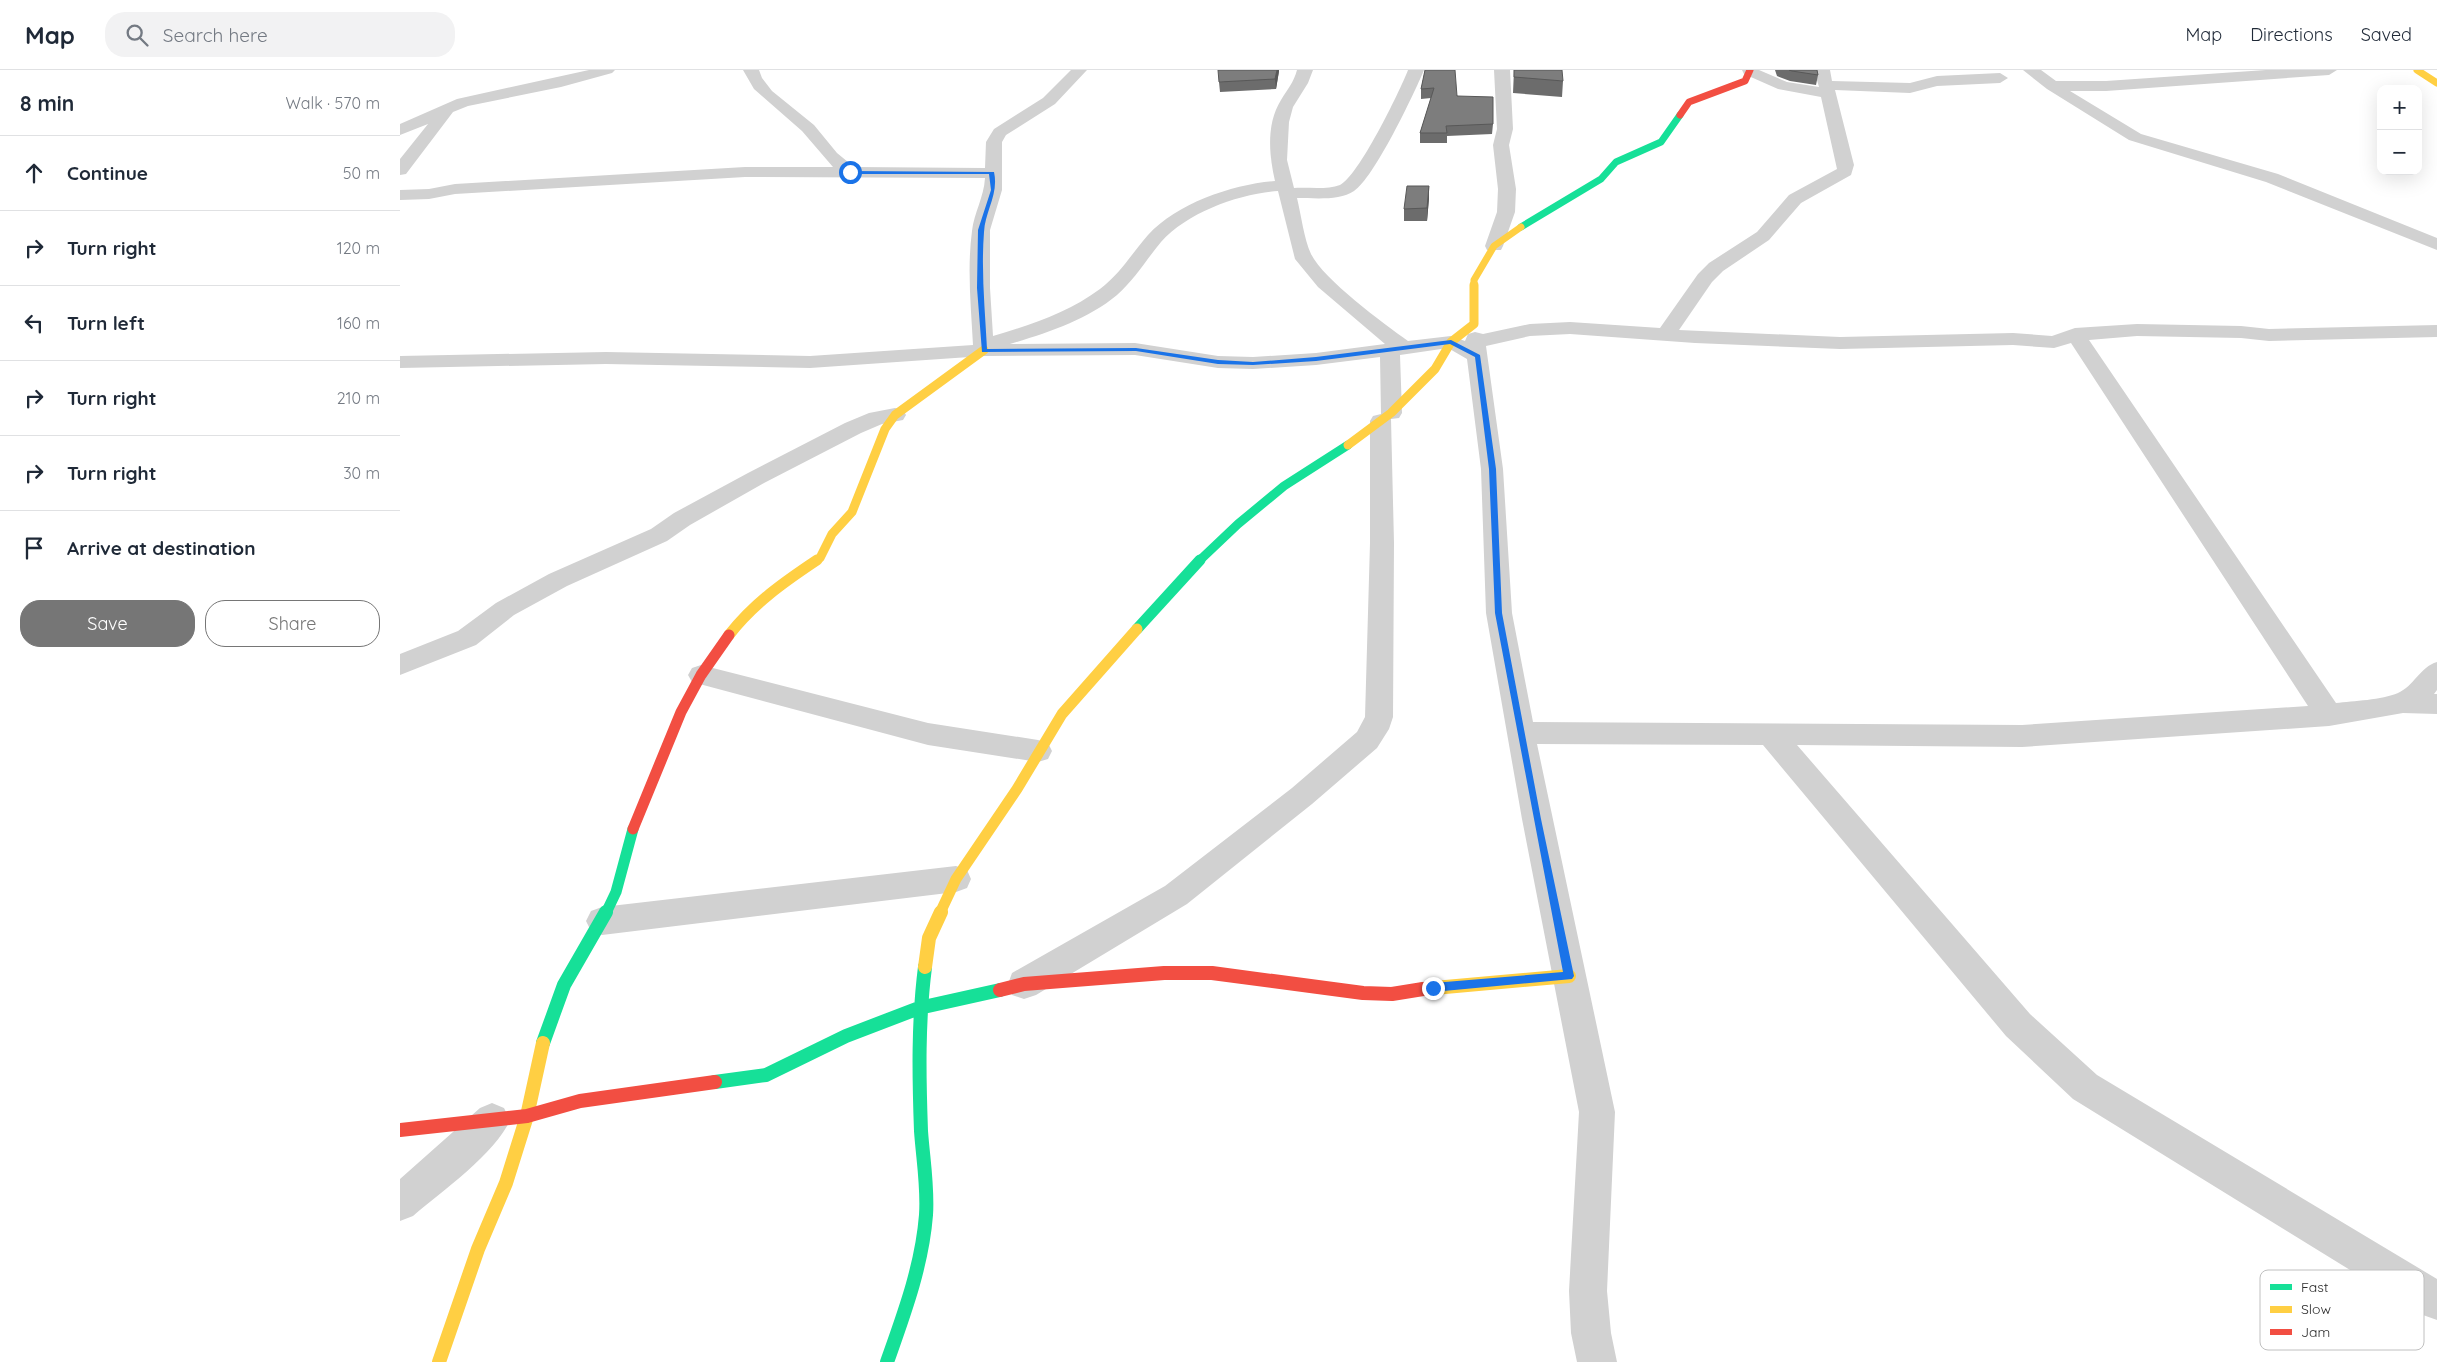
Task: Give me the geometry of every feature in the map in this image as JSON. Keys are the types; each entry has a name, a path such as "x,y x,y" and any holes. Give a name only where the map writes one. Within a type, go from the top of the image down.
{"street":[{"path":"400,130 463,102 561,82 607,70"},
{"path":"751,70 752,77 766,92 810,130 831,159 850,172"},
{"path":"984,347 980,288 981,230 993,190 994,142 1000,132 1049,101 1079,70"},
{"path":"1305,70 1302,84 1288,100 1283,113 1278,148 1302,255 1310,268 1374,326 1397,350"},
{"path":"439,1362 478,1249 506,1183 527,1116 539,1054 551,1016 564,984 602,921 616,892 624,857 635,823 668,740 701,675 721,645 759,601 785,580 815,564 820,558 832,534 852,512 861,494 885,429 895,415 984,347 1057,322 1082,309 1122,280 1143,257 1160,233 1193,212 1244,190 1344,189 1352,184 1375,150 1411,86 1416,70"},
{"path":"1502,70 1505,129 1500,145 1507,189 1506,212 1494,246 1474,280 1476,341 1492,469 1499,613 1596,1112 1588,1291 1591,1333 1597,1362"},
{"path":"1494,246 1514,231 1601,179 1616,162 1662,142 1689,102 1745,81 1749,70 1784,86 1825,83 1910,88 1937,81 2000,78"},
{"path":"1946,70 2050,85 2106,86 2329,70"},
{"path":"2030,70 2050,85 2136,137 2272,178 2437,244"},
{"path":"2417,70 2437,83"},
{"path":"1666,334 1705,278 1716,267 1763,236 1795,199 1845,170 1844,156 1825,83"},
{"path":"400,170 447,108"},
{"path":"400,195 429,194 450,189 714,173 992,173"},
{"path":"400,362 592,358 810,362 984,347 1136,350 1218,362 1253,364 1397,350 1451,342 1476,341 1517,332 1550,328 1840,342 2013,339 2054,342 2074,334 2102,334 2137,330 2240,332 2278,335 2437,331"},
{"path":"2074,334 2329,715"},
{"path":"887,1362 912,1290 923,1241 927,1193 919,1008 929,938 956,879 1017,789 1038,751 1062,714 1163,600 1227,535 1274,493 1386,417 1435,369 1451,342"},
{"path":"1024,984 1176,895 1302,796 1367,740 1375,728 1379,717 1386,417 1397,350"},
{"path":"400,665 467,638 513,604 558,580 645,542 756,478 853,428 877,418 895,415"},
{"path":"2403,703 2419,693 2437,672"},
{"path":"701,675 913,731 1038,751"},
{"path":"1521,733 2022,736 2329,715 2403,703 2437,704"},
{"path":"1771,735 2018,1025 2085,1087 2385,1270"},
{"path":"602,921 956,879"},
{"path":"400,1130 527,1116 580,1101 766,1075 846,1036 919,1008 1024,984 1164,973 1212,973 1363,993 1392,994 1433,988 1569,976"},
{"path":"400,1203 477,1136 492,1120"},
{"path":"2424,1293 2437,1301"}],"building":[{"path":"1218,70 1277,70 1275,79 1219,82"},
{"path":"1425,70 1455,70 1457,96 1493,97 1493,124 1446,126 1447,133 1420,133 1434,88 1421,89"},
{"path":"1514,70 1562,70 1563,81 1514,77"},
{"path":"1789,70 1817,70 1818,75 1792,71"},
{"path":"1407,186 1429,186 1427,208 1404,209"}],"traffic: fast":[{"path":"1521,227 1601,179 1616,162 1661,142 1680,115"},
{"path":"1137,629 1186,575 1256,508 1284,486 1348,445"},
{"path":"543,1043 564,985 602,921 616,892 633,829"},
{"path":"887,1362 914,1279 926,1215 927,1188 920,1109 919,1061 920,1014 925,967"},
{"path":"715,1082 766,1075 846,1036 919,1008 1000,990"}],"traffic: slow":[{"path":"2417,70 2437,83"},
{"path":"1348,445 1391,413 1435,369 1451,342 1474,324 1474,280 1494,246 1521,227"},
{"path":"729,635 743,617 772,590 820,558 832,534 852,512 885,429 895,415 984,350"},
{"path":"925,967 929,938 956,879 1017,789 1062,714 1137,629"},
{"path":"1423,989 1569,976"},
{"path":"439,1362 478,1249 506,1183 527,1116 543,1043"}],"traffic: jam":[{"path":"1680,115 1689,102 1745,81 1750,70"},
{"path":"633,829 681,712 701,675 729,635"},
{"path":"1000,990 1024,984 1164,973 1212,973 1363,993 1392,994 1423,989"},
{"path":"400,1130 527,1116 580,1101 715,1082"}],"route":[{"path":"850,172 992,173 993,190 981,230 980,288 984,350 1151,350 1218,362 1253,364 1316,359 1451,342 1478,356 1492,469 1499,613 1537,819 1569,976 1433,988"}]}
